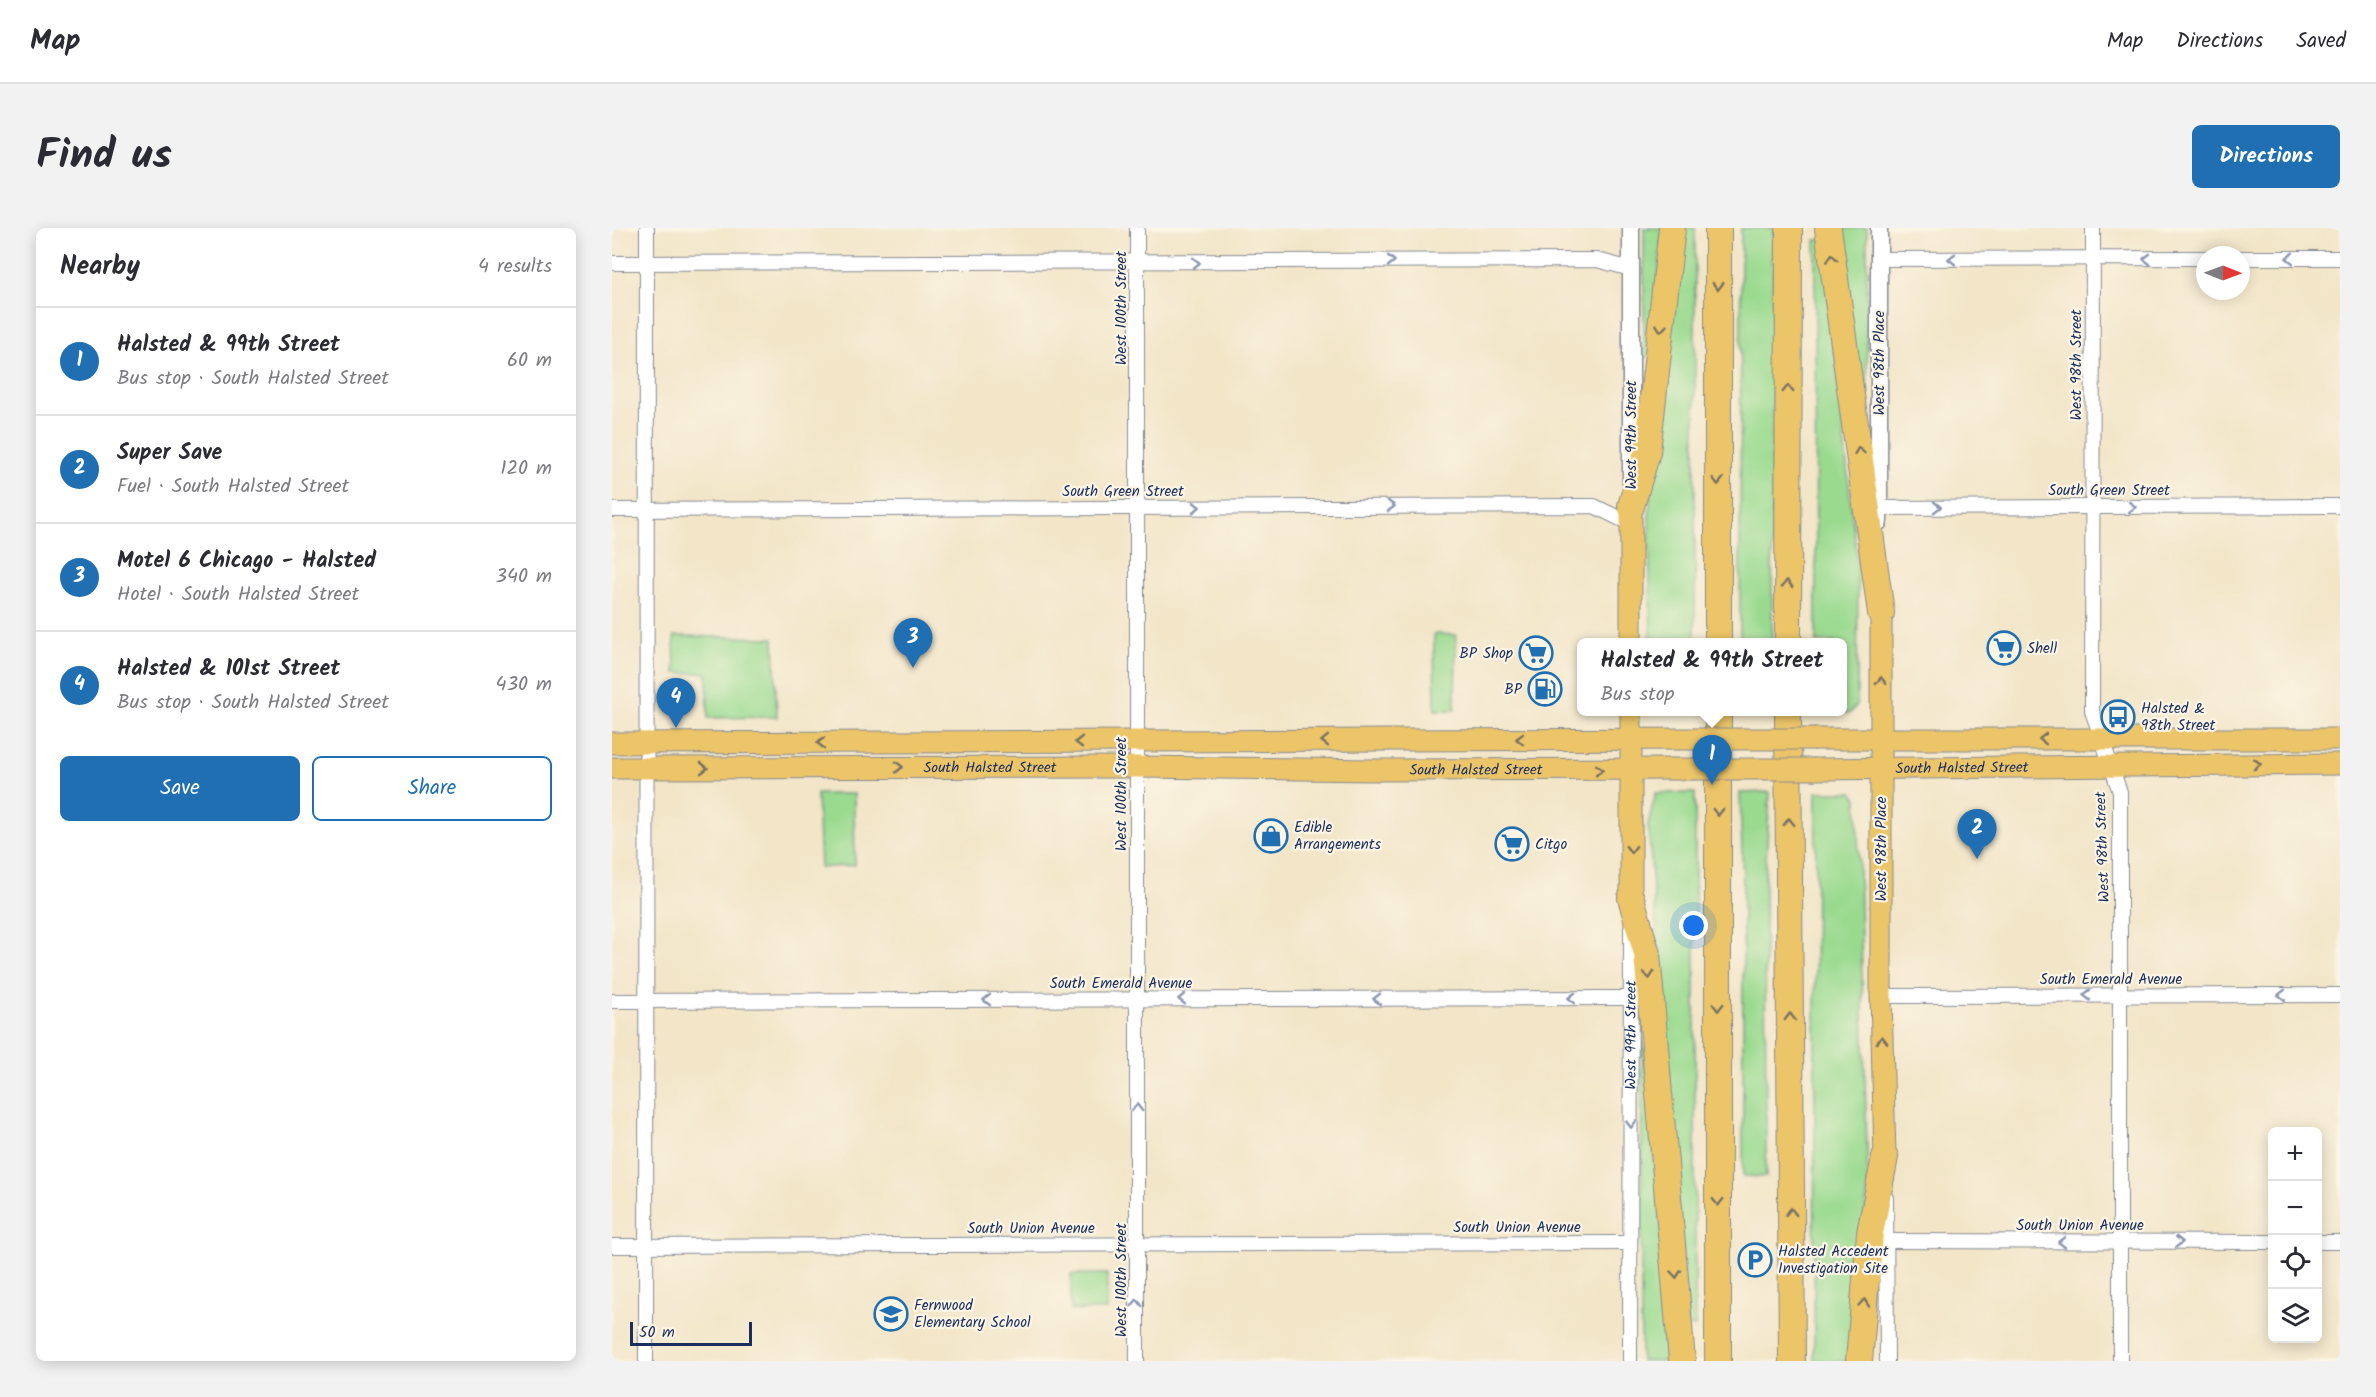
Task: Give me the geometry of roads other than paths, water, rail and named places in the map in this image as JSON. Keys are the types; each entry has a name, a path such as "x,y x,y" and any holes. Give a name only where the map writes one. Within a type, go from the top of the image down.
{"highway":[{"path":"1631,515 1647,452 1672,228"},
{"path":"1718,228 1718,638"},
{"path":"1788,638 1789,228"},
{"path":"1828,228 1881,613"},
{"path":"1718,716 1718,1361"},
{"path":"1788,716 1792,1361"},
{"path":"1631,898 1647,954 1682,1361"},
{"path":"1859,1361 1870,1233 1885,1157"}],"main road":[{"name":"West 99th Street","path":"1631,515 1631,638"},
{"name":"West 98th Place","path":"1881,613 1881,996 1885,1157"},
{"name":"West 99th Street","path":"1631,716 1631,898"},
{"name":"South Halsted Street","path":"612,743 2340,739"},
{"name":"South Halsted Street","path":"612,768 1137,767 1692,770 2340,764"}],"street":[{"path":"646,1361 647,228"},
{"name":"West 100th Street","path":"1137,228 1137,1361"},
{"name":"West 99th Street","path":"1631,228 1631,515"},
{"name":"West 98th Place","path":"1879,228 1878,508 1881,613"},
{"name":"West 98th Street","path":"2092,228 2092,711 2120,792 2120,1361"},
{"path":"1879,259 2196,258"},
{"path":"2250,258 2340,258"},
{"path":"612,263 1597,260 1631,269"},
{"name":"South Green Street","path":"612,510 1594,506 1631,515"},
{"name":"South Green Street","path":"1878,508 2340,506"},
{"name":"West 99th Street","path":"1630,1361 1631,898"},
{"name":"South Emerald Avenue","path":"1881,996 2340,995"},
{"name":"South Emerald Avenue","path":"612,1001 1631,998"},
{"name":"West 98th Place","path":"1885,1157 1887,1361"},
{"name":"South Union Avenue","path":"1887,1241 2268,1242"},
{"path":"2322,1242 2340,1242"},
{"name":"South Union Avenue","path":"612,1246 1630,1243"}],"place":[{"name":"Shell","path":"2004,648"},
{"name":"BP Shop","path":"1536,653"},
{"name":"Motel 6 Chicago - Halsted","path":"913,668"},
{"name":"BP","path":"1545,689"},
{"name":"Halsted & 98th Street","path":"2118,717"},
{"name":"Halsted & 101st Street","path":"676,728"},
{"name":"Halsted & 99th Street","path":"1712,785"},
{"name":"Edible Arrangements","path":"1271,836"},
{"name":"Citgo","path":"1512,844"},
{"name":"Super Save","path":"1977,859"},
{"name":"Halsted Accedent Investigation Site","path":"1755,1260"},
{"name":"Fernwood Elementary School","path":"891,1314"}]}
